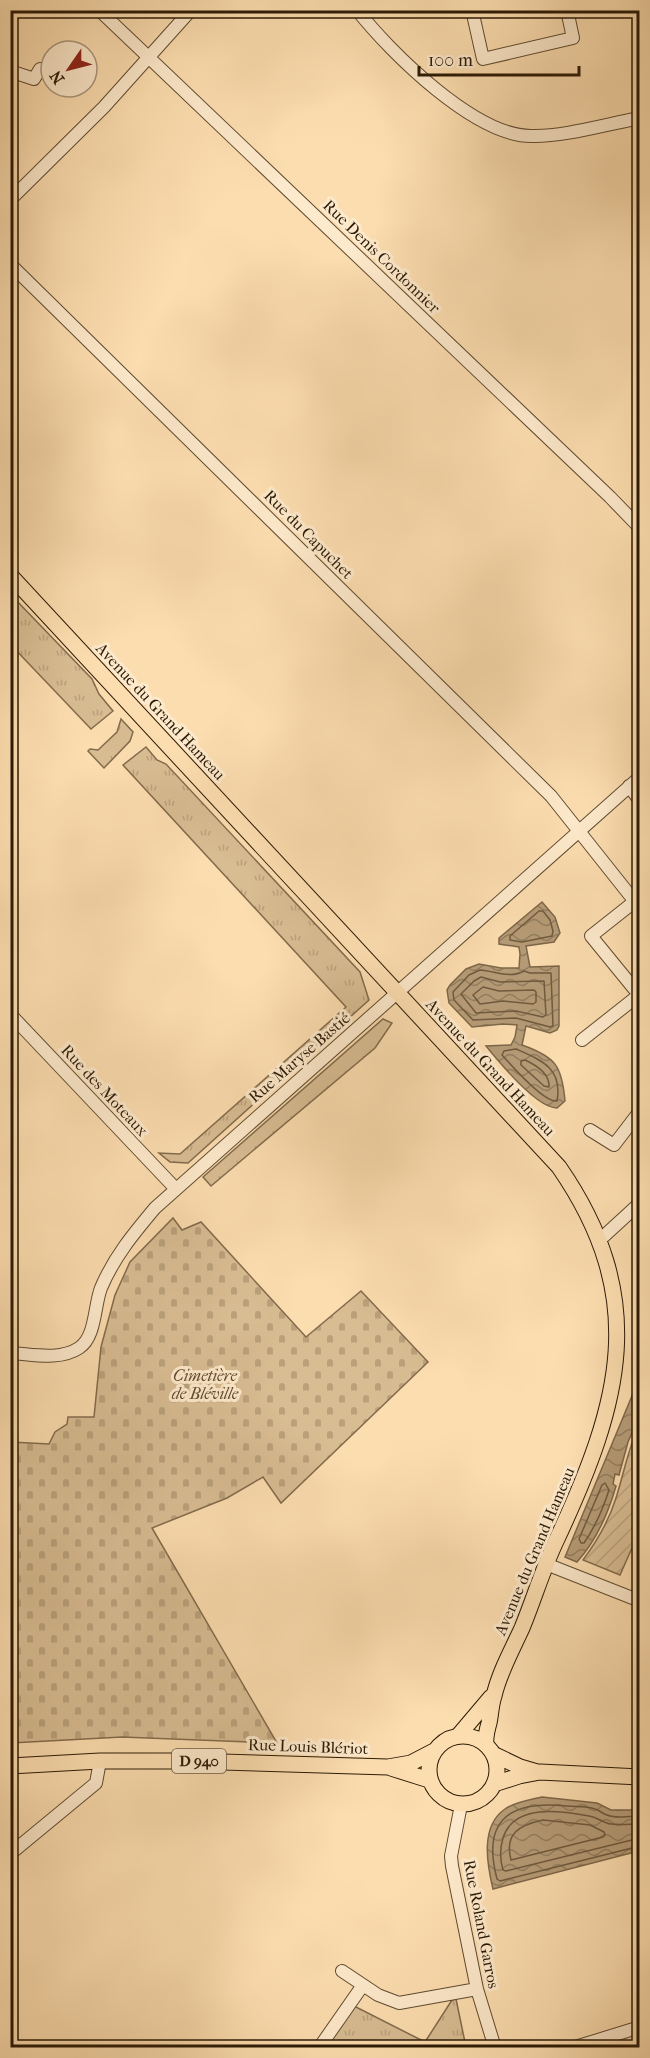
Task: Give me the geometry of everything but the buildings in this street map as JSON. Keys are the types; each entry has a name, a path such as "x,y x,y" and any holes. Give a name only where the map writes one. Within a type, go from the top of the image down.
{"main road":[{"name":"Avenue du Grand Hameau","path":"10,575 559,1167 585,1202 604,1236 615,1267 623,1310 621,1375 603,1434 546,1564 494,1694 485,1737 489,1750"},
{"name":"Avenue du Grand Hameau","path":"458,1736 494,1694"},
{"path":"489,1750 497,1769 494,1784 484,1797 461,1805 450,1803 434,1789 429,1779 428,1769 434,1751 441,1744 458,1736 478,1739 489,1750 520,1767 540,1772 639,1777"},
{"name":"Rue Louis Blériot","path":"10,1766 100,1761 188,1761 388,1767 411,1763 434,1751"},
{"name":"Rue Louis Blériot","path":"388,1767 429,1779"},
{"path":"494,1784 540,1772"}],"street":[{"name":"Rue Denis Cordonnier","path":"99,10 610,497 639,528"},
{"path":"10,200 89,123 190,10"},
{"path":"357,10 430,84 458,106 490,126 511,134 546,136 639,117"},
{"path":"472,10 483,59 573,38 567,10"},
{"path":"10,71 34,79 39,71"},
{"name":"Rue du Capuchet","path":"10,264 551,796 637,905"},
{"name":"Rue Maryse Bastié","path":"10,1353 57,1356 76,1350 83,1345 91,1328 100,1290 120,1251 155,1208 639,777"},
{"path":"629,786 639,801"},
{"path":"582,1041 639,995 591,936 637,905"},
{"name":"Rue des Moteaux","path":"10,1014 175,1188"},
{"path":"590,1130 614,1145 639,1112"},
{"path":"604,1236 639,1203"},
{"path":"546,1564 639,1601"},
{"path":"10,1854 96,1783 100,1761"},
{"name":"Rue Roland Garros","path":"461,1805 451,1856 452,1866 477,1989 495,2048"},
{"path":"342,1971 378,1995 399,2003 477,1989"},
{"path":"320,2048 363,1985"},
{"path":"572,2048 639,2027"}],"green space":[{"path":"13,597 92,679 99,694 113,711 91,729 11,645 11,598"},
{"path":"121,719 133,732 130,741 104,768 88,751 98,750 117,732"},
{"path":"146,747 157,760 166,764 360,972 369,1000 188,1163 170,1162 159,1153 180,1154 346,1007 123,765"},
{"path":"383,1019 392,1023 375,1048 211,1186 203,1177"},
{"name":"Cimetière de Bléville","path":"173,1218 182,1230 201,1222 306,1337 361,1291 428,1362 281,1503 263,1477 227,1498 152,1528 277,1743 122,1737 11,1743 11,1442 49,1444 55,1432 67,1424 68,1417 94,1417 101,1347 115,1295 130,1262"},
{"path":"639,1425 639,1532 620,1575 583,1560 610,1515"},
{"path":"456,1999 466,2047 320,2048 354,2006 425,2042 452,2000"}],"water":[{"path":"542,902 555,917 560,933 554,942 526,946 530,967 559,966 559,1026 557,1030 550,1033 526,1026 522,1045 543,1054 555,1064 559,1071 565,1101 557,1108 548,1106 529,1093 486,1046 511,1045 517,1025 472,1027 449,1003 447,990 466,969 479,964 519,968 519,947 499,944 499,938"},
{"path":"639,1379 639,1417 628,1442 619,1475 615,1474 613,1484 616,1486 613,1496 596,1536 577,1562 565,1557"},
{"path":"542,1797 597,1803 611,1810 639,1810 639,1851 493,1889 487,1846 492,1825 505,1809"}]}
